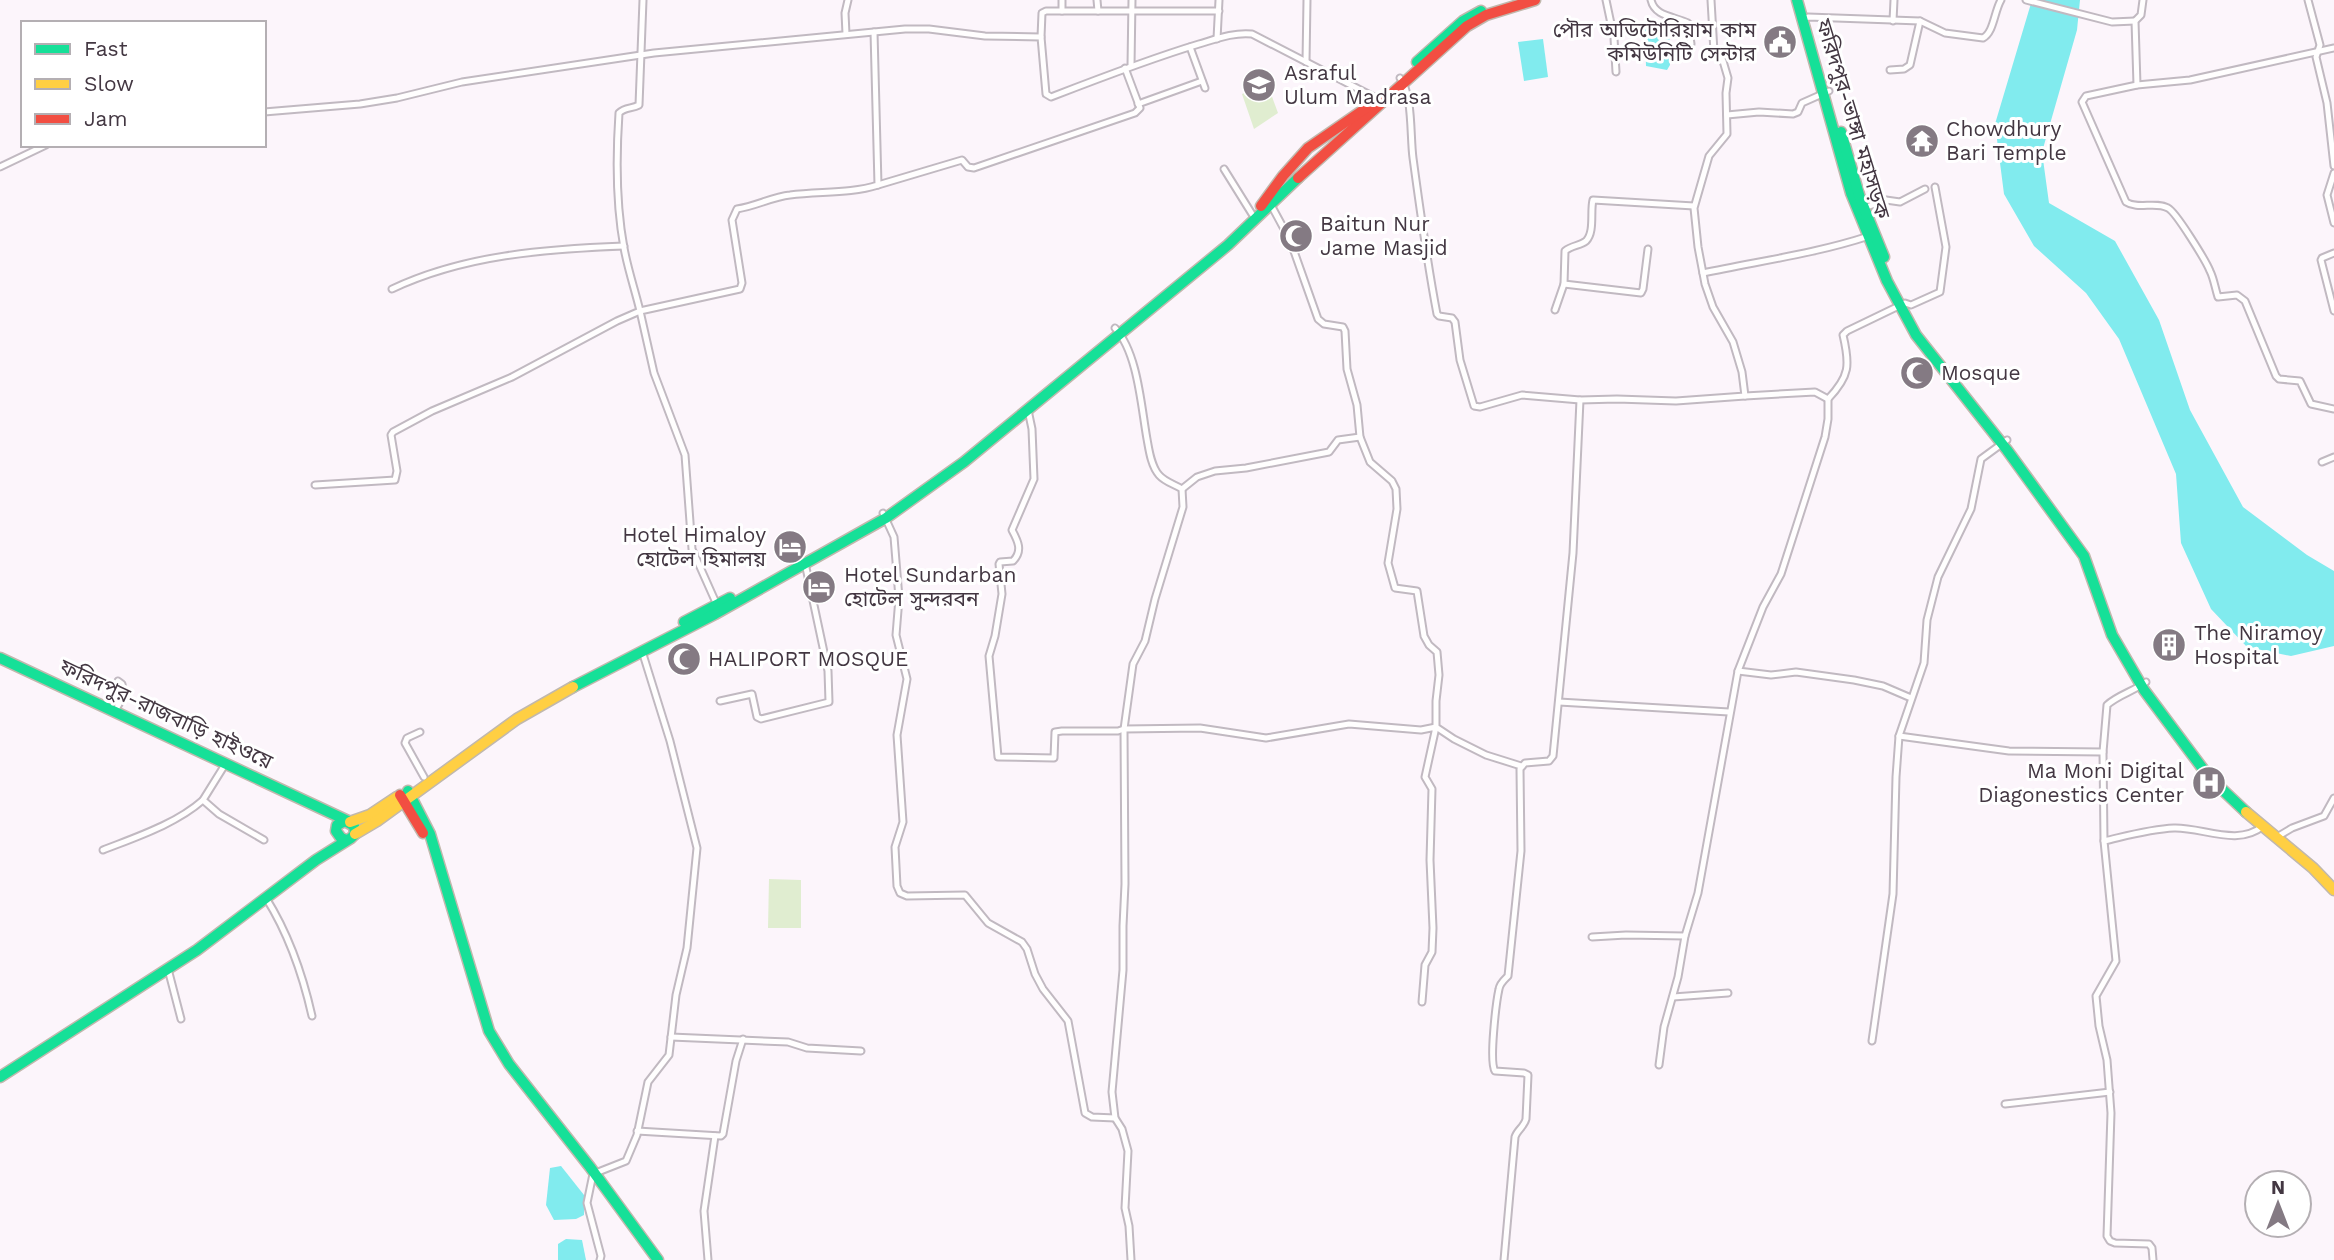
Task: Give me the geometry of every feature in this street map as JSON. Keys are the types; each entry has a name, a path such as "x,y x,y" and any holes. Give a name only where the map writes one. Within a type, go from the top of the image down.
{"highway":[{"path":"963,459 1224,240 1271,205 1463,20 1484,9 1535,0"},
{"name":"ফরিদপুর-ভাঙ্গা মহাসড়ক","path":"1797,0 1805,18 1855,192 1902,305 1945,367 2089,553 2118,633 2144,684 2209,777 2263,826 2317,863 2334,881"},
{"name":"ফরিদপুর-ভাঙ্গা মহাসড়ক","path":"1803,0 1805,18"},
{"path":"1257,213 1283,176 1308,148 1380,101"},
{"name":"ফরিদপুর-ভাঙ্গা মহাসড়ক","path":"1855,192 1864,208 1872,235"},
{"path":"344,834 377,821 424,778 514,714 648,646 885,515 1028,410 1065,375"},
{"path":"648,646 717,605 805,563 844,538"},
{"name":"ফরিদপুর-রাজবাড়ি হাইওয়ে","path":"0,658 349,821"},
{"path":"344,834 342,821 370,815 405,795 517,719 613,663"},
{"name":"ফরিদপুর-ভাঙ্গা মহাসড়ক","path":"2144,684 2213,773 2334,890"},
{"path":"405,795 422,815 489,1031 509,1064 658,1260"},
{"name":"ফরিদপুর-রাজবাড়ি হাইওয়ে","path":"315,804 344,834"},
{"path":"0,1077 197,950 316,860 354,826 349,821"}],"street":[{"path":"643,0 639,104 619,113 618,170 624,246 654,373 684,455 692,549 717,605"},
{"path":"846,34 845,13 848,0"},
{"path":"1062,0 1062,11"},
{"path":"1097,0 1098,12"},
{"path":"314,485 396,480 397,471 391,442 393,432 432,411 512,377 617,321 640,312 740,289 742,283 732,220 737,209 788,195 864,189 962,160 968,167 974,168 1135,113 1140,108 1128,67 1132,0"},
{"path":"1217,39 1219,0"},
{"path":"1306,62 1307,0"},
{"path":"1606,0 1614,38 1616,72"},
{"path":"1651,0 1653,8 1660,13 1688,23 1691,44"},
{"path":"1712,0 1714,52 1723,61 1728,78 1727,134 1709,156 1694,206 1703,273 1713,307 1733,342 1742,372 1745,396"},
{"path":"1893,21 1894,0"},
{"path":"1805,18 1920,21 1945,33 1983,38 1989,34 2001,0"},
{"path":"2026,0 2112,22 2135,22"},
{"path":"2137,85 2135,22 2141,15 2143,0"},
{"path":"2308,0 2320,45 2316,53 2332,138 2334,166"},
{"path":"1219,11 1046,11 1042,13 1041,37 1046,94 1051,97 1128,67 1242,33 1252,34 1380,101"},
{"path":"1890,70 1904,69 1910,65 1920,21"},
{"path":"266,112 372,102 462,82 642,55 846,34 929,29 985,36 1041,37"},
{"path":"874,32 878,185"},
{"path":"1190,47 1205,88"},
{"path":"2334,48 2190,80 2137,85 2086,96 2082,102 2126,202 2133,206 2161,205 2172,210 2211,272 2218,297 2237,295 2245,301 2276,376 2279,379 2300,381 2311,404 2334,409"},
{"path":"1402,80 1406,89 1412,154 1437,314 1452,318 1455,322 1460,360 1474,406 1480,407 1522,395 1580,400 1675,401 1815,392 1828,399"},
{"path":"1138,104 1202,81"},
{"path":"1727,115 1759,112 1793,114 1798,112 1802,103 1826,92"},
{"path":"0,167 42,147"},
{"path":"1224,169 1257,213"},
{"path":"2334,173 2327,195 2334,223"},
{"path":"1659,1065 1664,1027 1698,893 1738,671 1763,607 1781,574 1825,438 1828,399 1844,380 1848,369 1844,333 1902,305 1911,305 1940,292 1946,247 1935,187"},
{"path":"1864,208 1886,200 1899,202 1924,189"},
{"path":"1555,310 1564,284 1565,251 1574,244 1581,244 1590,236 1594,200 1694,206"},
{"path":"1271,205 1290,240 1318,319 1324,324 1343,327 1345,331 1348,369 1357,405 1360,436 1368,459 1392,481 1396,489 1397,509 1388,564 1395,589 1417,591 1424,636 1437,652 1439,675 1436,727 1425,777 1432,789 1432,940 1431,955 1424,965 1422,1002"},
{"path":"1703,273 1818,251 1872,235"},
{"path":"392,289 441,270 495,258 538,251 624,246"},
{"path":"1564,284 1641,293 1648,249"},
{"path":"2334,253 2321,260 2334,312"},
{"path":"1117,331 1130,355 1149,451 1156,472 1182,489"},
{"path":"1028,410 1032,429 1034,479 1012,530 1020,547 1019,553 1013,561 999,564 1002,594 989,656 998,757 1054,758 1055,732 1199,728 1266,738 1349,724 1420,730 1436,727 1486,755 1521,766 1552,759 1574,542 1580,400"},
{"path":"1182,489 1197,477 1214,471 1315,456 1329,452 1338,440 1360,436"},
{"path":"1872,1041 1895,874 1899,736 1924,663 1927,621 1938,577 1971,509 1981,459 2005,443"},
{"path":"2322,462 2334,457"},
{"path":"1131,1260 1125,1208 1128,1151 1122,1129 1115,1118 1112,1074 1120,1024 1124,970 1124,729 1133,664 1146,641 1155,599 1183,507 1182,489"},
{"path":"885,515 894,537 897,556 896,635 907,679 897,735 903,822 895,847 897,886 900,893 907,896 965,895 988,923 1022,942 1043,989 1068,1021 1085,1113 1092,1117 1115,1118"},
{"path":"720,701 752,694 758,717 761,719 829,702 828,671 805,563"},
{"path":"600,1260 587,1203 593,1174 626,1161 638,1132 648,1082 668,1055 676,995 687,948 697,848 648,646"},
{"path":"1738,671 1771,675 1796,672 1854,680 1883,686 1911,698"},
{"path":"115,711 124,695 122,684 118,681"},
{"path":"2144,684 2106,705 2103,752 2104,841 2116,961 2096,996 2110,1092 2107,1236 2115,1243 2149,1244 2153,1260"},
{"path":"1559,702 1729,712"},
{"path":"420,732 407,738 405,743 424,778"},
{"path":"1899,736 2009,751 2103,752"},
{"path":"103,850 195,808 226,763"},
{"path":"1504,1260 1515,1137 1526,1119 1528,1075 1495,1071 1492,1057 1499,987 1508,976 1518,887 1521,851 1521,766"},
{"path":"2279,835 2324,816 2334,797"},
{"path":"203,800 219,814 264,840"},
{"path":"2104,841 2178,828 2217,835 2251,834 2263,826"},
{"path":"266,898 277,915 288,942 312,1016"},
{"path":"1592,937 1685,936"},
{"path":"168,969 181,1019"},
{"path":"1672,997 1727,993"},
{"path":"671,1037 788,1042 817,1049 861,1051"},
{"path":"638,1132 721,1136 725,1131 736,1061 743,1039"},
{"path":"2005,1104 2110,1092"},
{"path":"708,1260 704,1211 715,1136"}],"green space":[{"path":"1267,83 1278,113 1254,129 1242,94"},
{"path":"769,879 801,880 801,928 768,928"}],"water":[{"path":"2032,0 2080,0 2077,30 2042,152 2049,203 2115,241 2159,320 2190,410 2243,507 2307,555 2334,571 2334,646 2291,656 2247,647 2211,609 2181,543 2176,474 2119,339 2086,293 2034,246 2004,194 1995,124"},
{"path":"1657,21 1669,25 1670,65 1667,70 1646,66 1645,25"},
{"path":"1543,39 1548,77 1524,81 1518,42"},
{"path":"561,1166 584,1195 584,1215 576,1219 554,1220 546,1205 550,1168"},
{"path":"566,1239 582,1240 586,1260 558,1260 558,1244"}],"traffic: fast":[{"path":"1797,0 1851,193 1887,281 1916,335 2007,450 2084,556 2112,635 2144,690 2209,777 2246,812"},
{"path":"1417,62 1463,21 1481,11"},
{"path":"1841,132 1860,198 1884,257"},
{"path":"573,687 715,614 886,518 964,462 1228,245 1298,178"},
{"path":"684,622 730,598"},
{"path":"0,658 348,821"},
{"path":"408,791 430,834 489,1031 509,1064 590,1167 658,1260"},
{"path":"0,1077 197,950 316,860 351,838 355,834 354,826 345,821 337,825 336,831 346,840"}],"traffic: slow":[{"path":"355,834 377,821 517,719 573,687"},
{"path":"350,822 370,815 397,797"},
{"path":"2246,812 2313,868 2334,890"}],"traffic: jam":[{"path":"1298,178 1467,26 1486,15 1535,0"},
{"path":"1261,206 1308,148 1372,104"},
{"path":"400,795 423,833"}],"place":[{"name":"পৌর অডিটোরিয়াম কাম কমিউনিটি সেন্টার","path":"1780,42"},
{"name":"Asraful Ulum Madrasa","path":"1259,85"},
{"name":"Chowdhury Bari Temple","path":"1922,141"},
{"name":"Baitun Nur Jame Masjid","path":"1296,236"},
{"name":"Mosque","path":"1917,373"},
{"name":"Hotel Himaloy হোটেল হিমালয়","path":"790,547"},
{"name":"Hotel Sundarban হোটেল সুন্দরবন","path":"819,587"},
{"name":"The Niramoy Hospital","path":"2169,645"},
{"name":"HALIPORT MOSQUE","path":"684,659"},
{"name":"Ma Moni Digital Diagonestics Center","path":"2209,783"}]}
